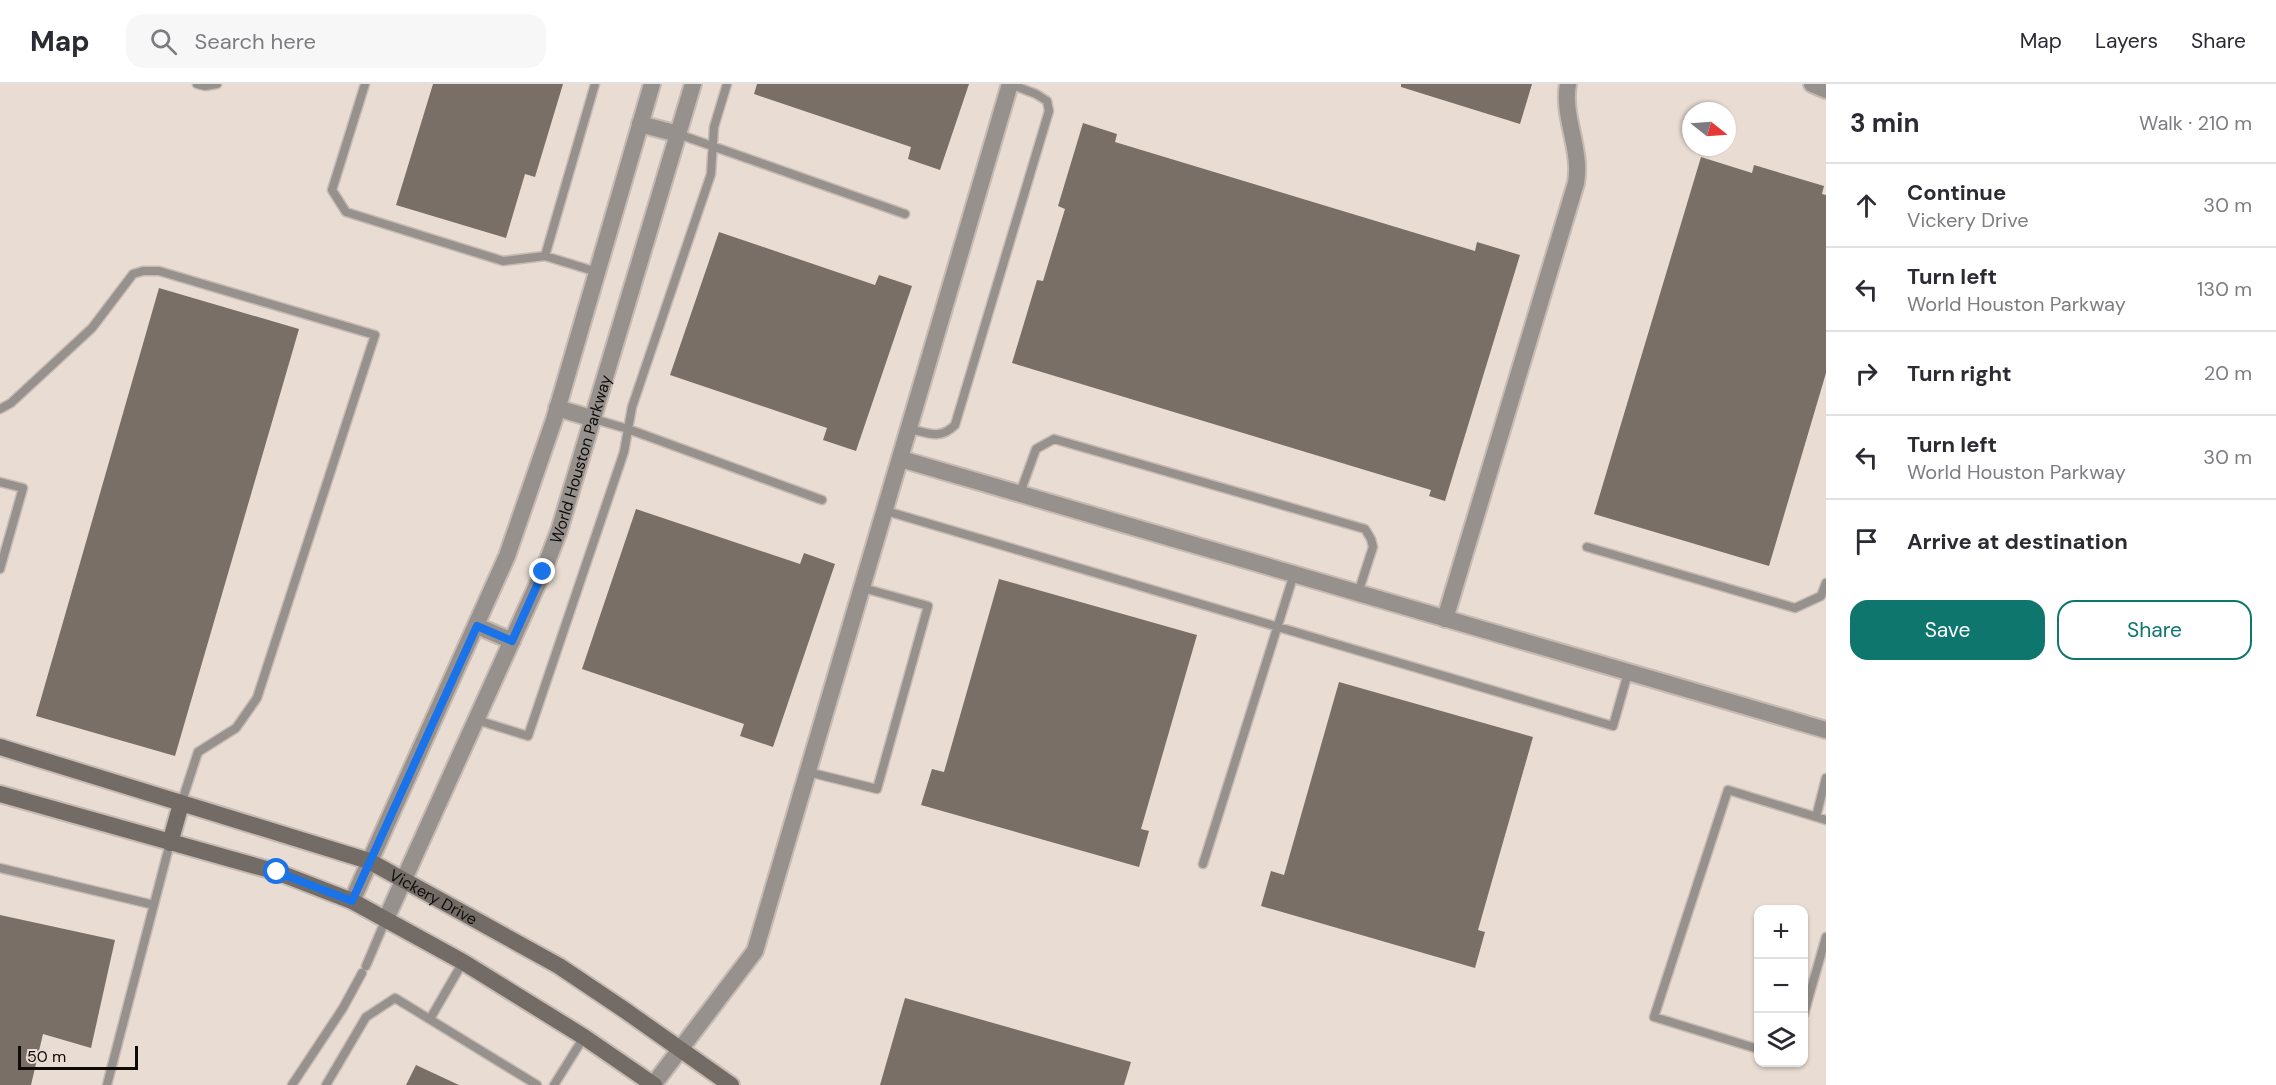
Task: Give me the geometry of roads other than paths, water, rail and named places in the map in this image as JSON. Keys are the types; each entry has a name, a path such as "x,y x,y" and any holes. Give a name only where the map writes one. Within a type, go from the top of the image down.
{"main road":[{"name":"Vickery Drive","path":"0,747 369,861 560,966 731,1085"},
{"path":"0,794 277,872 352,901 463,962 584,1037 654,1085"},
{"path":"170,843 181,804"}],"street":[{"path":"352,901 507,556 557,408 652,84"},
{"name":"World Houston Parkway","path":"386,919 477,720 559,531 693,84"},
{"path":"654,1085 755,951 1010,84"},
{"path":"1445,619 1576,183 1578,154 1567,104 1568,84"},
{"path":"1812,84 1826,90"},
{"path":"640,124 678,135"},
{"path":"557,408 594,419"},
{"path":"901,459 1826,730"},
{"path":"477,626 512,641"}],"lane":[{"path":"197,84 205,86 217,84"},
{"path":"365,84 332,190 346,212 503,261 545,256 597,272"},
{"path":"545,256 595,84"},
{"path":"477,720 528,736 624,452 632,406 711,174 714,128 728,84"},
{"path":"910,429 936,435 947,433 955,425 1049,111 1047,101 1010,84"},
{"path":"678,135 905,214"},
{"path":"0,409 11,403 92,328 133,274 143,271 159,271 375,335 257,698 236,728 198,752 181,804"},
{"path":"594,419 628,429 822,500"},
{"path":"1020,493 1036,449 1054,438 1353,525 1365,529 1373,547 1359,593"},
{"path":"0,482 23,488 0,569"},
{"path":"886,511 1613,726 1629,673"},
{"path":"1587,547 1795,608 1821,596 1826,583"},
{"path":"1203,864 1294,574"},
{"path":"808,772 876,789 928,606 863,588"},
{"path":"1816,817 1826,778"},
{"path":"1754,1047 1654,1017 1728,790 1826,820"},
{"path":"107,1085 170,843"},
{"path":"0,868 154,906"},
{"path":"292,1085 343,1008 364,970 386,919"},
{"path":"1803,1013 1826,937"},
{"path":"430,1019 463,962"},
{"path":"326,1085 366,1017 395,998 537,1085"},
{"path":"554,1085 584,1037"}]}
